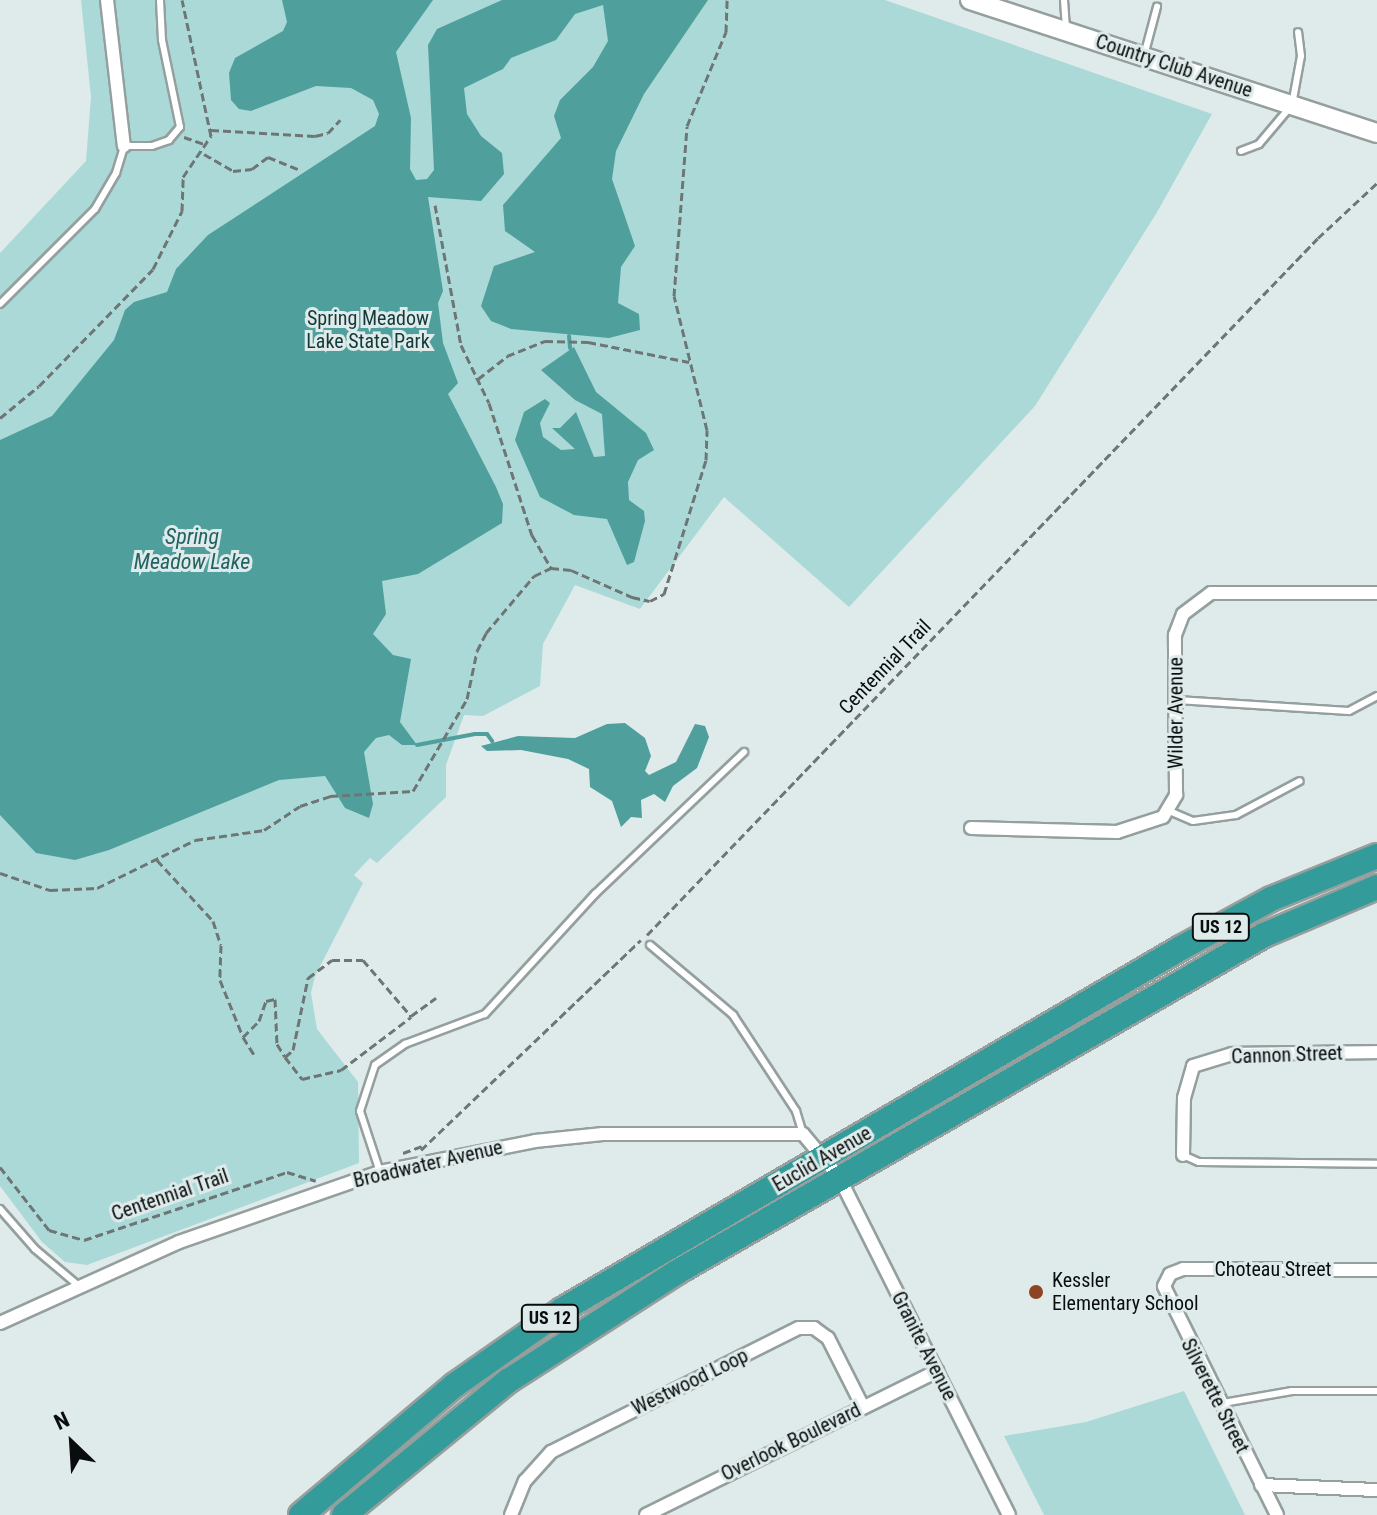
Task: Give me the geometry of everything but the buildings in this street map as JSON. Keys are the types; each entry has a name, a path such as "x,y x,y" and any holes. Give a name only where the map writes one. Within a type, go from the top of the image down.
{"highway":[{"name":"Euclid Avenue","path":"301,1515 455,1385 562,1310 1181,948 1271,899 1377,856"},
{"name":"Euclid Avenue","path":"344,1515 508,1381 641,1294 839,1177 1264,935 1377,887"},
{"path":"1181,948 1198,973"}],"street":[{"path":"107,0 124,146"},
{"name":"Country Club Avenue","path":"970,0 998,4 1066,31 1377,133"},
{"name":"Wilder Avenue","path":"1167,810 1176,795 1175,635 1183,614 1211,593 1377,593"},
{"path":"971,828 1117,832 1163,817 1167,810"},
{"name":"Cannon Street","path":"1183,1155 1184,1098 1193,1066 1232,1054 1377,1052"},
{"name":"Broadwater Avenue","path":"0,1323 179,1242 408,1165 603,1134 803,1134"},
{"path":"803,1134 825,1157"},
{"name":"Granite Avenue","path":"825,1157 839,1177 1009,1515"},
{"name":"Choteau Street","path":"1170,1274 1183,1269 1377,1270"},
{"name":"Silverette Street","path":"1170,1274 1164,1286 1277,1515"},
{"name":"Westwood Loop","path":"511,1515 525,1481 551,1452 799,1328 814,1328 828,1338 863,1407"},
{"name":"Overlook Boulevard","path":"646,1515 937,1371"},
{"path":"1261,1485 1377,1490"}],"lane":[{"path":"0,304 95,209 116,173 124,146 152,146 176,134 181,117 162,40 160,0"},
{"path":"1064,0 1066,31"},
{"path":"1144,56 1157,7"},
{"path":"1241,151 1259,144 1292,105 1301,56 1298,32"},
{"path":"1175,700 1349,711 1377,696"},
{"path":"380,1172 360,1111 375,1065 405,1044 485,1014 595,894 744,752"},
{"path":"1167,810 1193,821 1236,815 1300,781"},
{"path":"650,945 733,1015 796,1111 803,1134"},
{"path":"1183,1155 1199,1162 1377,1164"},
{"path":"0,1209 35,1249 80,1287"},
{"path":"1220,1404 1292,1391 1377,1391"}],"path":[{"path":"0,418 39,386 153,269 182,211 183,177 208,145 211,130 190,52 182,0"},
{"path":"0,873 74,892 97,888 195,840 264,830 300,806 330,796 385,790 413,791 467,699 477,651 486,633 534,576 551,568 587,574 650,601 670,585 703,478 707,446 674,296 687,126 726,32 727,0"},
{"path":"211,130 315,136 328,133 340,120"},
{"path":"176,134 208,145"},
{"path":"203,153 233,171 252,169 268,157 300,170"},
{"name":"Centennial Trail","path":"408,1165 653,929 1307,249 1377,183"},
{"path":"435,205 461,345 478,379 523,511 551,568"},
{"path":"478,379 507,356 545,341 588,342 689,362"},
{"path":"156,859 213,921 221,945 220,980 243,1037 255,1056"},
{"path":"285,1057 293,1050 308,978 332,960 363,960 411,1016"},
{"path":"243,1037 259,1021 266,1001 275,999 277,1044 302,1079 341,1070 436,998"},
{"name":"Centennial Trail","path":"0,1167 49,1230 84,1240 287,1172 317,1181 332,1176"}],"green space":[{"name":"Spring Meadow Lake State Park","path":"81,0 885,0 1212,114 1156,214 1035,406 849,607 724,497 640,609 575,585 543,644 540,686 483,716 464,715 446,765 446,797 377,863 370,858 354,875 363,883 315,976 311,993 317,1029 358,1082 359,1163 87,1265 65,1262 42,1242 0,1186 0,253 86,161 91,97"},
{"path":"1184,1391 1245,1515 1044,1515 1004,1436 1086,1422"}],"water":[{"name":"Spring Meadow Lake","path":"282,0 433,0 396,52 411,118 410,169 416,180 427,179 434,170 428,45 437,29 502,0 708,0 644,94 616,151 612,179 635,246 621,267 618,303 639,314 640,330 609,338 511,329 491,321 481,306 494,266 535,252 505,231 503,205 561,138 554,116 560,100 593,67 608,41 603,5 575,14 556,40 511,58 503,69 464,88 467,114 481,136 502,153 504,174 481,201 428,197 443,291 438,303 443,343 458,383 448,394 496,487 503,504 502,523 418,574 382,581 386,614 373,634 393,655 411,659 400,722 417,745 402,745 389,735 376,738 364,752 373,804 369,818 345,808 325,776 279,780 109,850 75,860 36,853 0,815 0,440 52,416 114,340 125,310 134,302 167,292 176,269 208,235 375,126 379,114 373,100 351,88 316,86 251,111 239,109 231,100 229,73 235,58 283,31 287,22"},
{"path":"574,347 596,392 646,433 654,450 638,460 628,482 629,500 644,511 645,521 634,562 627,565 607,519 574,515 540,497 515,440 524,412 545,399 550,403 540,423 543,437 561,450 575,449 552,428 560,428 576,412 594,457 605,456 602,414 575,400 541,370"},
{"path":"625,723 645,738 651,756 645,771 649,775 676,762 695,724 705,726 709,737 697,768 673,786 665,802 654,794 641,800 642,818 631,817 621,827 612,801 590,787 589,769 568,759 521,750 487,751 481,746 518,736 575,738 607,724"}],"waterway":[{"path":"569,336 570,348"},
{"path":"417,745 475,734 487,734 492,741"}],"place":[{"name":"Kessler Elementary School","path":"1036,1292"}]}
